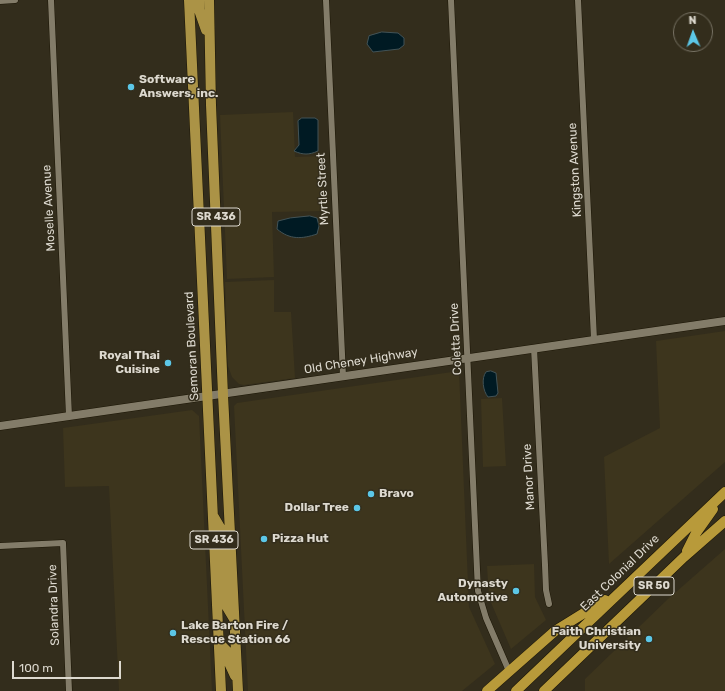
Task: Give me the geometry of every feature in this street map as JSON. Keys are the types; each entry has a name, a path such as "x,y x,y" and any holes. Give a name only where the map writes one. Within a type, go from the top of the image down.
{"highway":[{"path":"684,557 696,533 725,492"},
{"name":"East Colonial Drive","path":"516,691 725,492"},
{"name":"SR 50","path":"544,691 684,557 725,521"},
{"path":"488,691 555,631 625,587"},
{"path":"555,691 584,653"}],"main road":[{"name":"Semoran Boulevard","path":"190,0 221,691"},
{"path":"199,0 199,10 209,40"},
{"name":"SR 436","path":"208,0 223,394 238,686"},
{"path":"196,138 203,153 206,208 216,223"},
{"path":"213,516 222,529 225,604 235,622"},
{"path":"219,643 228,652 229,663 238,686"}],"street":[{"path":"0,1 15,0"},
{"name":"Moselle Avenue","path":"51,0 69,416"},
{"name":"Myrtle Street","path":"326,0 343,376"},
{"name":"Coletta Drive","path":"451,0 478,591 485,613 509,672"},
{"name":"Kingston Avenue","path":"578,0 594,339"},
{"name":"Old Cheney Highway","path":"0,426 208,397 468,357 725,321"},
{"name":"Manor Drive","path":"534,348 544,565 549,604"},
{"name":"Solandra Drive","path":"0,546 63,543 69,691"}],"shaded area":[{"path":"293,112 295,157 322,156 325,211 272,212 274,277 227,279 220,115"},
{"path":"274,280 274,312 291,312 295,378 244,385 239,384 232,377 228,366 225,282"},
{"path":"725,331 725,462 609,564 604,457 660,428 656,341"},
{"path":"459,371 469,607 495,664 462,691 248,691 234,406 237,403"},
{"path":"502,398 506,466 483,467 481,399"},
{"path":"192,410 199,416 212,691 119,691 109,486 65,487 63,428"},
{"path":"725,549 725,691 585,691 585,679 668,599"},
{"path":"534,564 535,597 546,620 511,649 489,598 487,566"}],"water":[{"path":"382,32 398,33 404,38 404,45 399,49 373,52 367,44 369,36"},
{"path":"302,118 315,118 318,120 318,151 306,154 294,151 299,145 298,121"},
{"path":"310,216 317,218 319,226 317,234 296,238 282,233 277,229 278,221"},
{"path":"491,371 496,373 498,393 496,396 488,397 483,381 486,372"}],"place":[{"name":"Software Answers, inc.","path":"131,87"},
{"name":"Royal Thai Cuisine","path":"168,363"},
{"name":"Bravo","path":"371,494"},
{"name":"Dollar Tree","path":"357,508"},
{"name":"Pizza Hut","path":"264,539"},
{"name":"Dynasty Automotive","path":"516,591"},
{"name":"Lake Barton Fire / Rescue Station 66","path":"173,633"},
{"name":"Faith Christian University","path":"649,639"}]}
